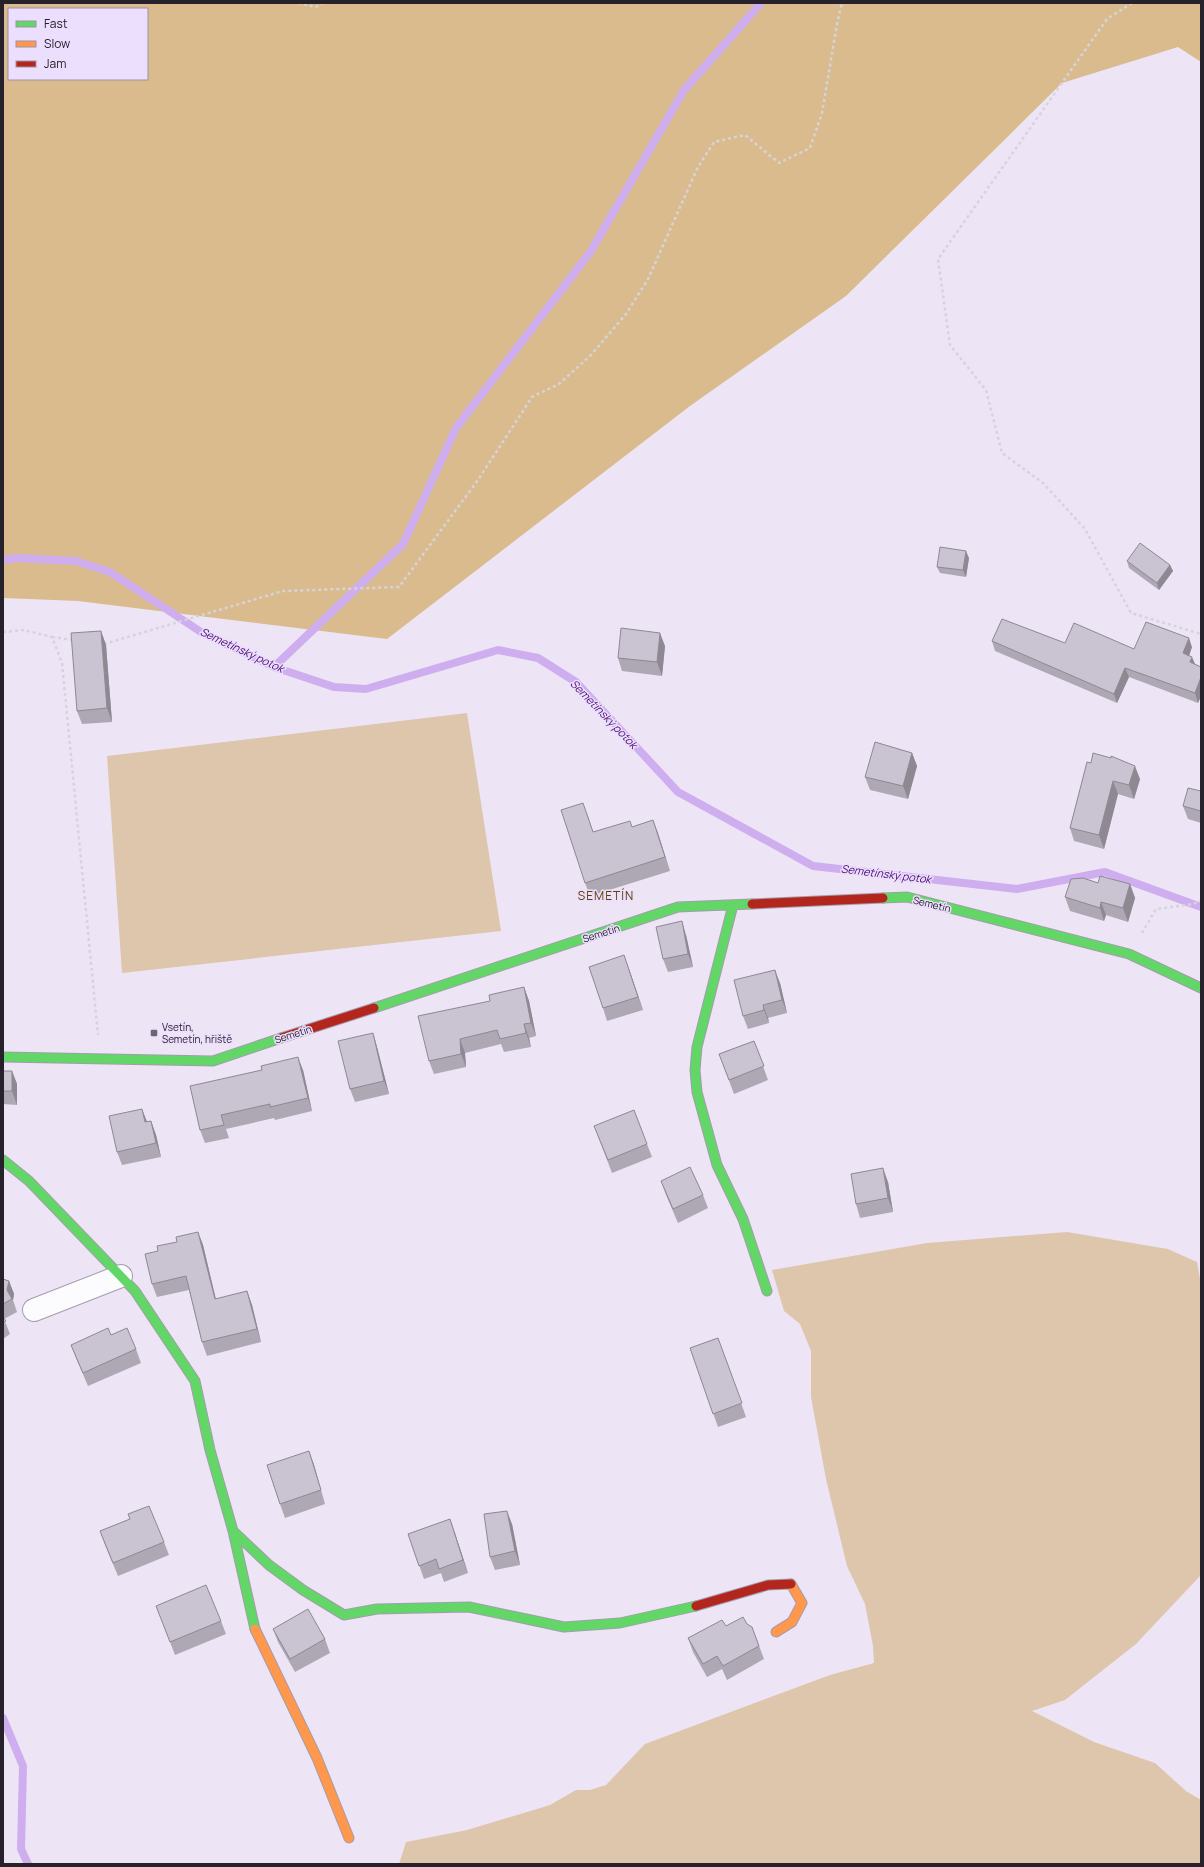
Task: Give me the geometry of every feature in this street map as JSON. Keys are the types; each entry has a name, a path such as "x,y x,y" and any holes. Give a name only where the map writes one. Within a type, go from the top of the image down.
{"street":[{"name":"Semetín","path":"3,1057 213,1061 678,907 907,897 1130,954 1201,988"},
{"path":"733,905 697,1046 695,1070 697,1092 717,1165 742,1219 767,1291"},
{"path":"3,1160 29,1181 135,1291 195,1381 210,1450 233,1531 256,1634 317,1758 349,1838"},
{"path":"34,1310 121,1276"},
{"path":"233,1531 269,1564 303,1590 344,1615 377,1609 469,1607 564,1627 620,1623 710,1603 768,1585 792,1584 802,1603 792,1622 776,1632"}],"path":[{"path":"298,3 316,7 323,3"},
{"path":"98,644 106,645 283,591 399,587 478,480 532,397 559,384 591,355 626,314 648,279 698,167 714,142 745,135 779,163 810,148 822,113 842,3"},
{"path":"1132,3 1107,19 938,259 950,345 986,390 1002,453 1043,483 1085,528 1131,613 1201,634"},
{"path":"3,632 24,630 52,637 75,640"},
{"path":"52,637 62,663 100,1059"},
{"path":"1130,954 1156,909 1193,904 1201,901"}],"shaded area":[{"path":"3,3 1201,3 1201,62 1178,47 1062,83 846,296 690,406 387,639 78,601 3,598"},
{"path":"467,713 501,931 122,973 107,756"},
{"path":"1067,1232 1168,1249 1197,1262 1201,1284 1201,1575 1136,1644 1065,1700 1032,1711 1094,1742 1155,1763 1186,1791 1201,1800 1201,1864 399,1864 406,1842 467,1830 550,1805 576,1790 590,1790 606,1785 645,1744 830,1675 874,1663 873,1646 865,1604 847,1566 826,1479 811,1397 811,1351 800,1324 784,1311 772,1270 927,1243"}],"building":[{"path":"1140,543 1170,565 1157,583 1127,561"},
{"path":"940,547 966,551 963,570 937,567"},
{"path":"1002,619 1065,643 1074,623 1134,649 1146,622 1189,638 1183,653 1192,657 1190,662 1201,667 1201,677 1195,693 1125,668 1114,694 992,641"},
{"path":"621,628 660,633 657,662 618,658"},
{"path":"101,631 107,708 77,711 71,633"},
{"path":"875,742 912,753 903,786 865,777"},
{"path":"1093,753 1111,758 1111,756 1135,766 1129,785 1113,781 1099,835 1070,828 1087,762 1091,763"},
{"path":"1188,788 1201,791 1201,811 1183,806"},
{"path":"583,803 593,832 630,821 632,827 653,820 665,857 585,883 561,810"},
{"path":"1100,876 1130,884 1123,908 1101,902 1100,908 1065,897 1071,879 1083,878 1098,883"},
{"path":"682,921 688,954 663,959 656,927"},
{"path":"624,955 638,997 603,1008 589,967"},
{"path":"775,970 782,1000 763,1005 764,1010 743,1016 734,980"},
{"path":"524,987 531,1023 524,1024 526,1033 500,1039 497,1030 460,1039 461,1054 429,1061 418,1016 490,1001 489,995"},
{"path":"373,1033 384,1081 350,1089 338,1041"},
{"path":"754,1041 764,1066 729,1080 719,1054"},
{"path":"298,1057 308,1098 270,1107 270,1104 221,1115 224,1125 200,1130 190,1086 262,1070 261,1066"},
{"path":"3,1071 12,1071 12,1091 3,1091"},
{"path":"142,1109 145,1122 151,1121 156,1143 117,1152 109,1116"},
{"path":"634,1110 647,1144 608,1160 594,1126"},
{"path":"690,1167 703,1195 673,1209 661,1181"},
{"path":"883,1168 888,1198 856,1204 851,1174"},
{"path":"198,1232 215,1299 247,1291 257,1329 202,1342 186,1276 152,1284 145,1254 158,1251 157,1246 177,1242 176,1237"},
{"path":"3,1279 9,1281 7,1290 12,1299 3,1304"},
{"path":"108,1328 111,1335 127,1328 136,1349 83,1373 71,1345"},
{"path":"718,1338 742,1403 713,1414 690,1348"},
{"path":"309,1451 321,1490 280,1504 267,1465"},
{"path":"149,1506 164,1542 113,1563 100,1531 130,1519 128,1514"},
{"path":"507,1511 515,1551 490,1557 484,1514"},
{"path":"450,1519 463,1560 439,1569 436,1559 419,1566 408,1534"},
{"path":"206,1585 221,1621 170,1642 156,1606"},
{"path":"308,1609 325,1639 290,1659 273,1629"},
{"path":"743,1617 747,1624 752,1627 759,1646 723,1666 717,1656 703,1664 688,1638 722,1620 726,1626"}],"waterway":[{"path":"274,667 403,544 456,428 591,251 684,90 761,3"},
{"name":"Semetínský potok","path":"3,560 17,558 76,561 110,572 201,632 274,667 334,687 366,689 498,650 538,658 576,682 678,792 813,866 1017,889 1105,872 1201,907"},
{"path":"3,1718 23,1766 21,1849 28,1864"}],"traffic: fast":[{"path":"883,898 907,897 1129,954 1201,988"},
{"path":"374,1008 678,907 752,904"},
{"path":"733,905 697,1047 695,1070 697,1092 717,1165 743,1219 767,1291"},
{"path":"3,1057 213,1061 281,1038"},
{"path":"3,1160 29,1181 135,1291 195,1381 210,1450 233,1531 255,1629"},
{"path":"233,1531 269,1565 303,1590 344,1615 377,1609 469,1607 564,1627 620,1623 696,1606"}],"traffic: slow":[{"path":"776,1632 792,1622 802,1603 791,1584"},
{"path":"255,1629 317,1758 349,1838"}],"traffic: jam":[{"path":"752,904 883,898"},
{"path":"281,1038 374,1008"},
{"path":"696,1606 768,1585 791,1584"}],"place":[{"name":"Vsetín, Semetín, hřiště","path":"154,1033"}],"district":[{"name":"SEMETÍN","path":"606,896"}]}
